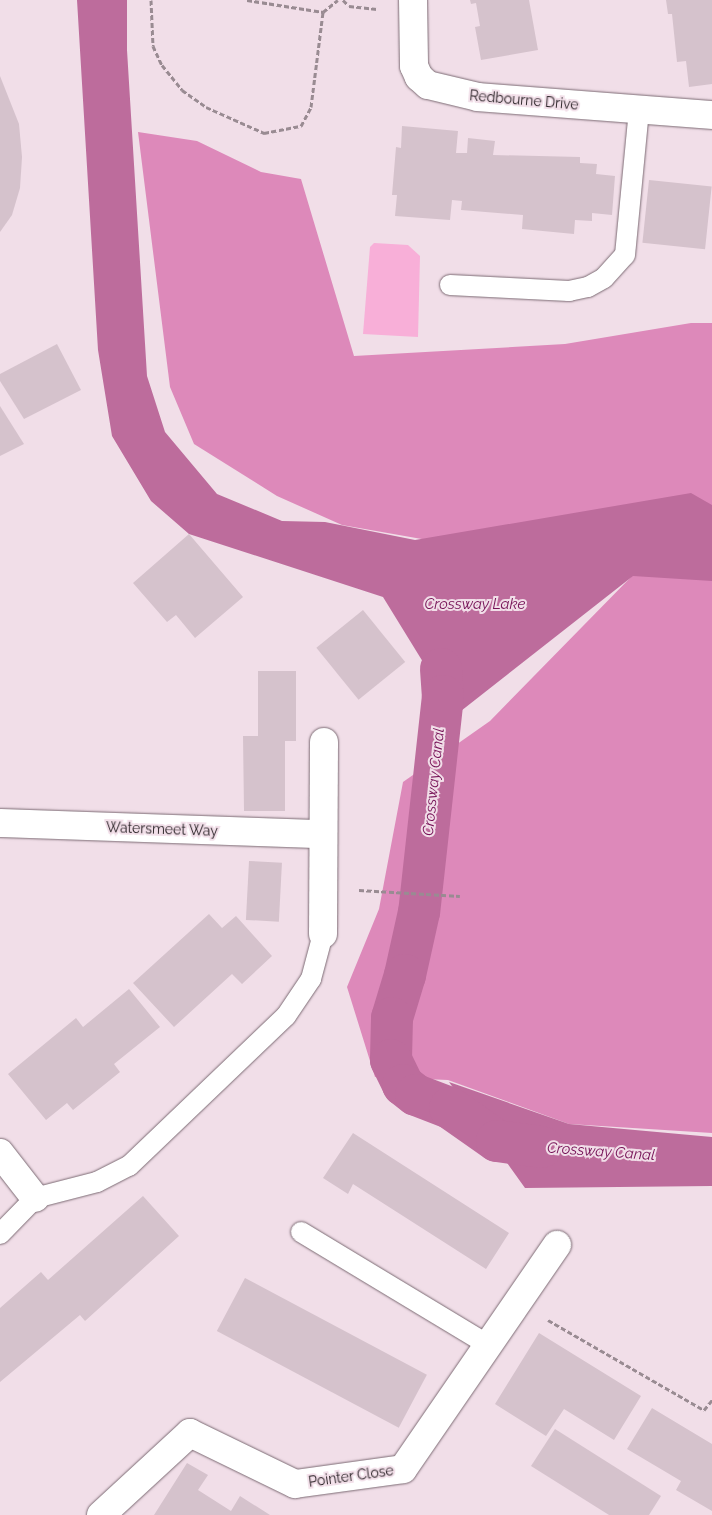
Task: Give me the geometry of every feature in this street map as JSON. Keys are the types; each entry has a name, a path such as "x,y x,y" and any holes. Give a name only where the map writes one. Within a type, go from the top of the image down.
{"street":[{"name":"Redbourne Drive","path":"413,0 414,66 418,77 428,85 478,97 712,115"},
{"path":"323,934 324,742"},
{"name":"Watersmeet Way","path":"0,823 323,834"},
{"path":"0,1153 34,1198"},
{"name":"Pointer Close","path":"101,1515 190,1433 295,1484 403,1469 557,1244"}],"lane":[{"path":"450,285 569,291 588,287 604,278 626,255 639,109"},
{"path":"0,1234 34,1198 98,1182 129,1166 286,1016 311,978 323,934"},
{"path":"301,1232 488,1345"}],"path":[{"path":"151,0 153,46 162,65 182,90 206,107 264,133 301,126 311,107 323,12 338,0"},
{"path":"248,0 323,12"},
{"path":"380,890 460,896"},
{"path":"517,1302 704,1410 712,1400"}],"shaded area":[{"path":"138,132 197,141 261,172 301,179 354,356 565,344 691,323 712,323 712,1133 569,1124 448,1080 375,1077 347,987 379,909 403,782 490,721 632,576 342,525 277,496 194,444 170,387"},
{"path":"374,243 408,245 420,256 418,337 363,334 370,247"}],"water":[{"name":"Crossway Lake","path":"77,0 127,0 127,50 147,376 165,432 217,494 282,521 325,522 415,540 691,493 712,505 712,581 633,576 424,740 423,662 383,597 189,534 151,501 112,436 98,350"},
{"path":"449,1082 569,1124 712,1137 712,1186 525,1188"}],"building":[{"path":"470,0 529,0 538,50 481,60 475,27 480,26 476,3 471,4"},
{"path":"666,0 712,0 712,84 689,87 686,61 677,62 672,14 668,14"},
{"path":"0,76 19,124 22,157 20,188 12,215 0,232"},
{"path":"402,126 458,131 456,153 467,153 468,138 495,141 493,155 580,157 580,163 597,164 596,174 615,176 612,215 592,213 592,221 575,220 574,234 522,229 523,215 461,210 462,201 452,200 450,220 395,216 397,195 392,195 396,147 401,148"},
{"path":"649,180 712,187 705,249 642,243"},
{"path":"57,344 81,390 24,419 0,381 0,374"},
{"path":"0,406 24,444 0,456"},
{"path":"189,534 243,597 195,638 176,615 167,622 133,583"},
{"path":"363,610 405,662 359,700 316,648"},
{"path":"258,671 296,671 296,741 285,741 285,811 244,811 243,736 258,736"},
{"path":"249,861 282,863 279,922 246,920"},
{"path":"209,914 222,928 236,916 272,956 242,984 232,974 174,1027 133,983"},
{"path":"129,989 160,1027 114,1064 120,1072 73,1110 67,1103 46,1120 8,1074 76,1018 83,1027"},
{"path":"353,1133 509,1233 486,1269 353,1184 348,1194 323,1178"},
{"path":"143,1196 179,1236 85,1321 80,1315 0,1382 0,1308 41,1272 48,1280"},
{"path":"245,1278 427,1375 399,1428 217,1331"},
{"path":"539,1333 641,1396 614,1440 564,1409 546,1436 495,1404"},
{"path":"652,1408 712,1444 712,1511 676,1490 681,1481 627,1449"},
{"path":"555,1429 661,1496 649,1515 609,1515 531,1466"},
{"path":"187,1463 208,1475 198,1490 231,1511 240,1496 270,1515 154,1515"}],"waterway":[{"name":"Crossway Canal","path":"441,669 443,696 419,912 405,975 392,1018 391,1060 403,1085 416,1095 450,1108 497,1141 542,1147"}]}
